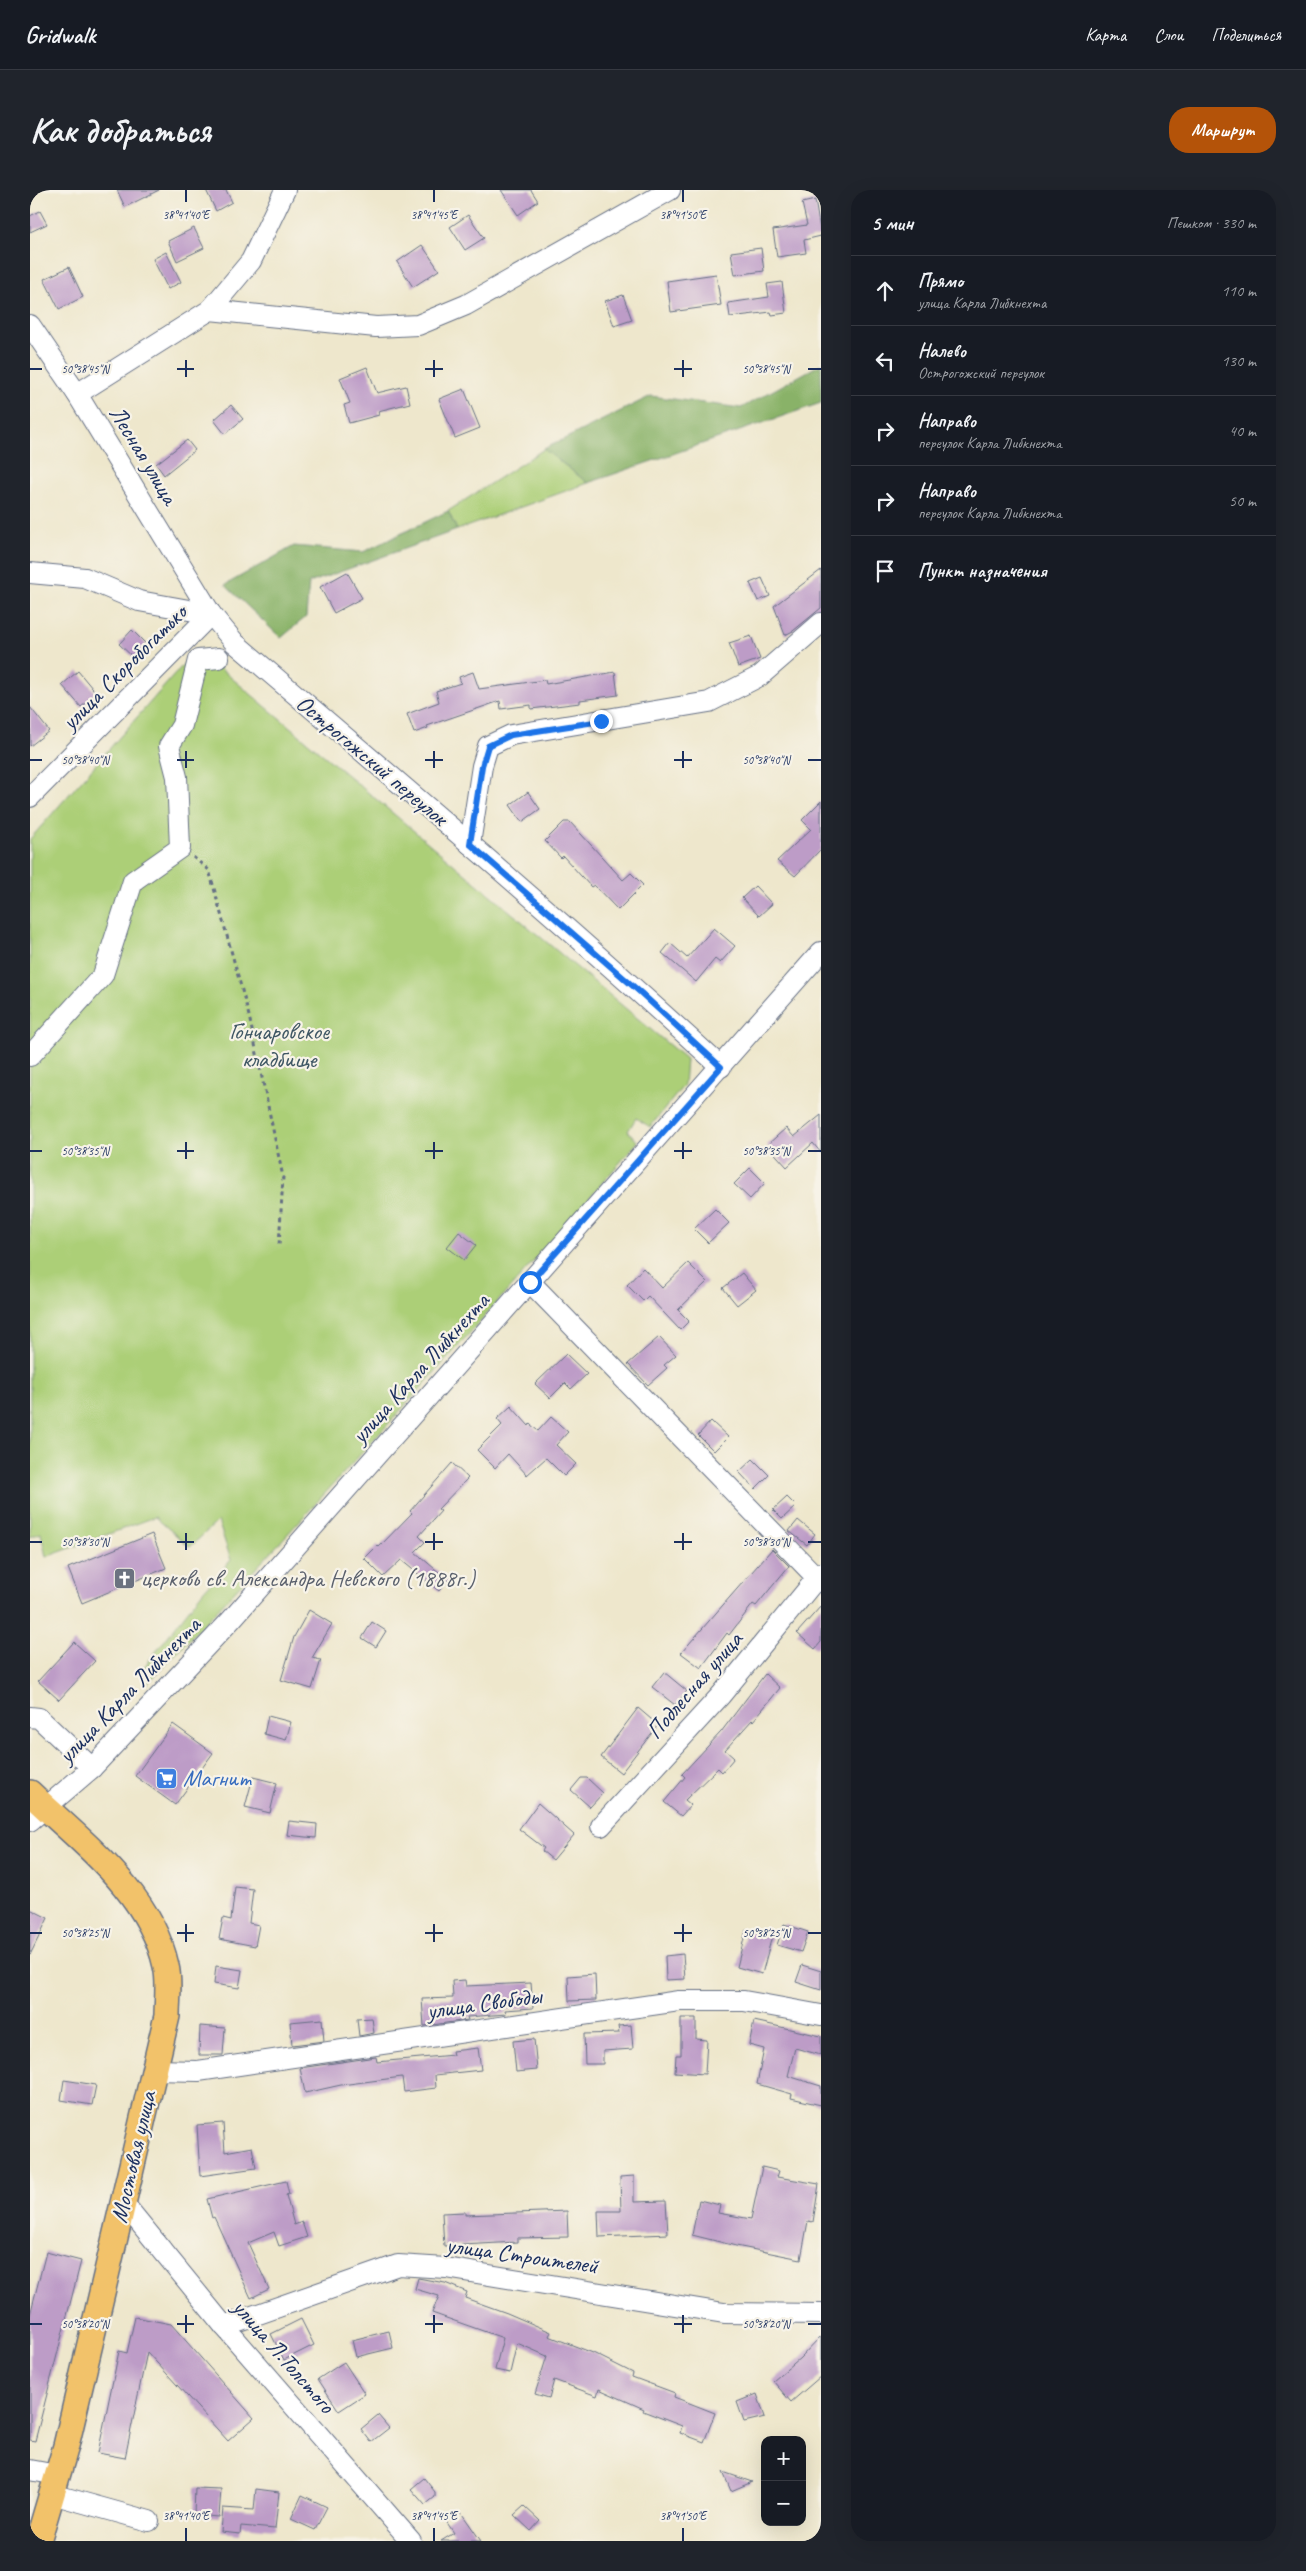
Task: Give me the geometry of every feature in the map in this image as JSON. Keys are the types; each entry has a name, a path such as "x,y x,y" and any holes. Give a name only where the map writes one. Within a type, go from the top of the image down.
{"main road":[{"name":"Мостовая улица","path":"36,1808 123,1882 153,1926 167,1968 167,2016 55,2485 38,2541"}],"street":[{"path":"210,310 376,327 418,325 466,305 670,190"},
{"path":"77,394 210,310 252,261 280,193"},
{"name":"Лесная улица","path":"30,325 77,394 211,614"},
{"path":"30,574 85,578 139,601 211,614"},
{"name":"улица Скоробогатько","path":"30,797 211,614"},
{"name":"Острогожский переулок","path":"211,614 235,643 641,993 721,1067"},
{"path":"470,844 482,766 488,746 511,735 709,702 760,676 821,623"},
{"path":"30,1056 103,974 133,881 180,848 177,777 169,746 182,724 198,660 219,658"},
{"name":"улица Карла Либкнехта","path":"36,1808 92,1768 230,1620 821,952"},
{"path":"530,1282 820,1578"},
{"name":"Подлесная улица","path":"601,1826 721,1695 820,1578"},
{"path":"30,1717 39,1718 92,1768"},
{"name":"улица Свободы","path":"154,2070 198,2071 679,2001 744,2001 821,2016"},
{"name":"улица Л.Толстого","path":"122,2201 224,2326 411,2541"},
{"name":"улица Строителей","path":"224,2326 398,2265 446,2268 724,2313 821,2314"},
{"path":"30,2470 55,2485 149,2521"}],"path":[{"path":"180,848 209,870 249,1016 283,1177 279,1246"}],"green space":[{"path":"821,364 821,403 588,483 544,449 651,396 741,408"},
{"path":"544,449 588,483 457,530 448,511"},
{"path":"448,511 457,530 309,583 306,617 281,638 225,585 294,546 363,552"},
{"name":"Гончаровское кладбище","path":"197,649 686,1059 684,1085 650,1127 636,1118 628,1131 638,1142 396,1416 147,1684 144,1667 203,1591 231,1560 218,1521 190,1547 155,1517 46,1557 41,1533 30,1537 30,839"}],"building":[{"path":"117,190 159,190 125,207"},
{"path":"206,190 226,190 232,202 216,211"},
{"path":"501,190 531,190 538,201 518,215"},
{"path":"815,200 821,236 804,240 806,253 777,257 773,230 807,225 802,203"},
{"path":"40,211 47,224 30,232 30,216"},
{"path":"468,215 484,238 465,250 450,227"},
{"path":"194,228 204,248 177,261 168,241"},
{"path":"422,245 439,270 413,287 397,262"},
{"path":"761,248 764,271 735,275 731,252"},
{"path":"166,252 181,282 168,289 153,259"},
{"path":"69,267 83,297 59,309 44,279"},
{"path":"716,274 721,305 671,312 667,281"},
{"path":"782,282 786,313 772,315 771,312 730,317 728,303 769,297 767,284"},
{"path":"623,295 632,320 614,326 605,301"},
{"path":"367,367 377,393 406,386 410,403 378,411 379,415 349,423 344,405 350,403 340,378"},
{"path":"464,389 480,428 455,438 439,399"},
{"path":"231,405 243,419 225,434 214,420"},
{"path":"187,440 195,450 164,475 156,464"},
{"path":"821,570 821,608 793,631 785,635 774,606"},
{"path":"347,572 362,598 334,613 320,587"},
{"path":"762,578 770,596 758,601 750,583"},
{"path":"132,630 146,644 134,658 119,644"},
{"path":"751,636 760,659 738,667 729,643"},
{"path":"78,671 97,694 81,707 62,685"},
{"path":"473,672 479,689 545,680 546,684 615,672 618,695 580,700 580,703 531,709 531,705 501,709 500,701 427,726 428,728 414,733 407,714 439,702 436,691 461,683 459,677"},
{"path":"30,707 49,731 30,746"},
{"path":"528,792 540,809 522,822 510,805"},
{"path":"821,801 821,849 795,876 777,861 811,829 802,820"},
{"path":"564,822 570,822 623,880 631,873 643,885 618,910 594,885 591,887 563,856 561,858 545,841"},
{"path":"755,886 772,904 759,916 742,898"},
{"path":"714,928 735,946 720,963 715,959 696,982 662,953 670,943 687,958"},
{"path":"821,1115 821,1153 813,1143 787,1167 767,1145 786,1128 794,1137"},
{"path":"750,1168 765,1183 750,1199 734,1184"},
{"path":"715,1209 729,1223 708,1243 694,1229"},
{"path":"459,1232 476,1245 464,1260 447,1247"},
{"path":"688,1263 707,1282 678,1310 689,1321 680,1330 648,1296 643,1301 627,1285 643,1268 662,1288"},
{"path":"742,1273 756,1290 737,1305 723,1288"},
{"path":"659,1337 676,1355 664,1365 667,1368 648,1385 628,1364"},
{"path":"566,1354 587,1374 571,1389 565,1383 550,1398 535,1384"},
{"path":"511,1406 529,1426 530,1424 538,1431 551,1417 568,1432 556,1445 576,1464 564,1476 546,1458 527,1475 508,1454 495,1468 477,1450 502,1425 497,1419"},
{"path":"711,1421 728,1437 714,1451 698,1435"},
{"path":"753,1459 769,1475 755,1489 739,1472"},
{"path":"452,1463 468,1478 438,1509 441,1511 419,1536 425,1542 415,1552 448,1580 439,1591 401,1560 383,1577 364,1558 377,1545 379,1547 412,1513 410,1511"},
{"path":"787,1497 796,1506 782,1519 773,1510"},
{"path":"798,1520 815,1534 807,1545 789,1531"},
{"path":"152,1534 166,1568 82,1603 68,1568"},
{"path":"772,1549 789,1566 756,1606 753,1604 729,1635 727,1633 701,1668 681,1653"},
{"path":"821,1606 821,1642 815,1649 797,1633"},
{"path":"309,1610 332,1624 312,1658 321,1660 312,1689 281,1680 294,1637"},
{"path":"372,1622 386,1631 376,1647 362,1638"},
{"path":"74,1642 95,1661 59,1700 38,1681"},
{"path":"664,1672 687,1691 675,1705 652,1687"},
{"path":"765,1674 780,1688 753,1721 725,1750 734,1758 722,1772 718,1768 685,1800 691,1805 681,1816 664,1802 685,1777 682,1774 721,1732"},
{"path":"638,1708 658,1725 621,1773 601,1757"},
{"path":"268,1716 291,1722 286,1740 264,1734"},
{"path":"173,1724 213,1753 175,1805 135,1776"},
{"path":"253,1777 277,1783 270,1813 245,1807"},
{"path":"581,1778 587,1778 603,1793 590,1807 571,1790"},
{"path":"538,1803 574,1835 553,1860 542,1851 544,1848 519,1829"},
{"path":"289,1821 317,1824 316,1838 287,1835"},
{"path":"235,1887 253,1889 249,1923 259,1925 255,1946 219,1939 223,1918 231,1920"},
{"path":"30,1909 48,1918 30,1955"},
{"path":"784,1924 808,1932 801,1952 777,1945"},
{"path":"746,1930 772,1936 762,1974 737,1967"},
{"path":"683,1954 685,1979 666,1980 665,1956"},
{"path":"802,1965 821,1971 821,1990 796,1982"},
{"path":"216,1966 242,1970 239,1988 214,1984"},
{"path":"595,1974 596,2000 569,2001 568,1976"},
{"path":"465,1980 466,1986 531,1983 533,2008 505,2010 506,2014 467,2017 468,2020 424,2026 422,1999 453,1998 452,1981"},
{"path":"372,2018 374,2033 359,2036 357,2019"},
{"path":"681,2018 696,2018 696,2039 707,2040 705,2074 675,2072 676,2055 681,2055"},
{"path":"322,2019 324,2041 292,2045 290,2022"},
{"path":"754,2021 821,2036 821,2055 795,2048 788,2076 821,2086 821,2105 791,2098 792,2094 757,2084 764,2049 749,2045"},
{"path":"631,2025 633,2049 603,2051 603,2064 585,2064 584,2034 619,2033 618,2026"},
{"path":"200,2026 225,2028 223,2055 199,2055"},
{"path":"534,2039 537,2070 516,2072 513,2041"},
{"path":"478,2048 481,2070 435,2075 436,2088 404,2092 402,2077 341,2085 305,2093 300,2068 376,2057 377,2062 453,2055 452,2051"},
{"path":"64,2080 96,2085 92,2105 61,2100"},
{"path":"223,2123 225,2152 252,2147 256,2168 200,2176 197,2125"},
{"path":"762,2167 779,2171 777,2177 819,2184 813,2222 808,2221 801,2259 692,2235 699,2200 720,2205 718,2213 751,2219"},
{"path":"634,2176 634,2202 666,2201 668,2234 599,2237 598,2211 621,2211 620,2177"},
{"path":"286,2181 289,2194 286,2195 294,2225 302,2222 307,2237 279,2246 274,2232 248,2243 269,2289 251,2298 214,2217 212,2218 207,2199"},
{"path":"567,2211 568,2237 517,2238 517,2242 444,2246 442,2213 465,2212 465,2215"},
{"path":"46,2252 81,2261 35,2441 30,2440 30,2315"},
{"path":"418,2278 445,2283 467,2292 465,2298 551,2332 549,2336 593,2353 633,2373 632,2377 675,2393 674,2397 715,2413 704,2442 680,2433 682,2426 643,2411 644,2409 599,2389 597,2396 554,2380 549,2398 535,2394 547,2356 517,2343 510,2373 495,2370 503,2338 432,2313 439,2296 415,2289"},
{"path":"135,2317 171,2324 254,2418 228,2441 147,2352 125,2458 98,2453 119,2351 127,2353"},
{"path":"301,2319 314,2345 284,2360 271,2334"},
{"path":"389,2331 393,2348 356,2357 352,2340"},
{"path":"821,2336 821,2376 791,2402 773,2381 800,2358"},
{"path":"344,2362 365,2394 339,2411 318,2379"},
{"path":"757,2394 765,2417 744,2422 737,2402"},
{"path":"378,2415 389,2428 371,2442 361,2429"},
{"path":"723,2472 752,2482 731,2491"},
{"path":"424,2478 435,2492 435,2497 425,2505 411,2489"},
{"path":"195,2488 221,2489 219,2517 194,2515"},
{"path":"256,2489 279,2492 275,2529 241,2526 240,2534 221,2532 223,2508 254,2510"},
{"path":"302,2495 327,2507 315,2530 291,2519"},
{"path":"524,2506 540,2521 531,2531 514,2515"},
{"path":"460,2511 481,2541 441,2541 454,2533 446,2521"}],"place":[{"name":"церковь св. Александра Невского (1888г.)","path":"125,1578"},
{"name":"Магнит","path":"167,1778"}],"route":[{"path":"530,1282 721,1067 641,993 470,844 482,766 488,746 511,735 601,721"}]}
